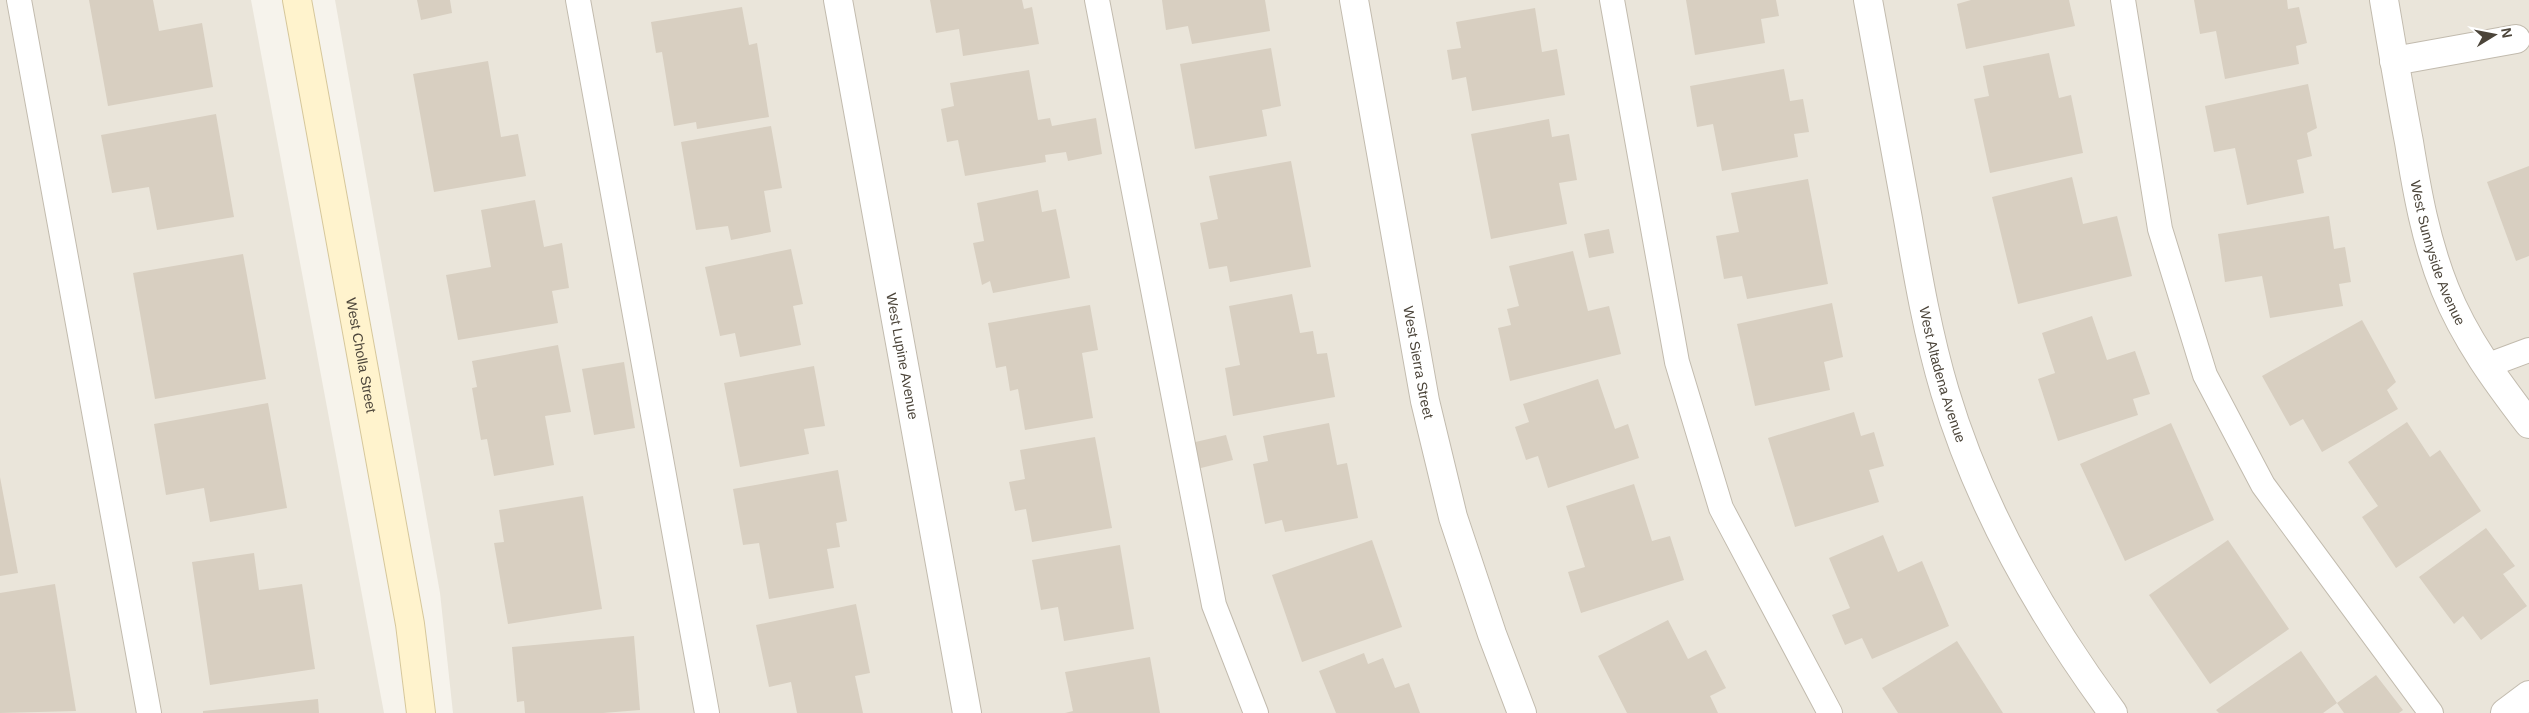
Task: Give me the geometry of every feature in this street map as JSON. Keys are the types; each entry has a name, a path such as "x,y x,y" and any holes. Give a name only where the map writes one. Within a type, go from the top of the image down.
{"street":[{"name":"West Cholla Street","path":"297,0 410,624 421,713"},
{"name":"West Lupine Avenue","path":"838,0 967,713"},
{"name":"West Sierra Street","path":"1354,0 1425,401 1453,518 1522,713"},
{"name":"West Altadena Avenue","path":"1868,0 1923,297 1945,391 1961,438 1986,501 2029,588 2080,667 2113,713"},
{"name":"West Sunnyside Avenue","path":"2384,0 2420,208 2445,290 2486,366 2529,424"},
{"path":"2394,61 2516,39"},
{"path":"2505,713 2529,695"}],"lane":[{"path":"19,0 149,713"},
{"path":"578,0 707,713"},
{"path":"1097,0 1214,605 1256,713"},
{"path":"1612,0 1677,362 1718,498 1830,713"},
{"path":"2122,0 2160,229 2205,375 2264,485 2431,713"},
{"path":"2486,366 2529,350"}],"shaded area":[{"path":"0,0 251,0 384,713 0,713"},
{"path":"335,0 2529,0 2529,713 453,713 440,593"}],"building":[{"path":"89,0 153,0 159,31 202,23 213,87 108,106"},
{"path":"417,0 450,0 452,13 421,20"},
{"path":"930,0 1022,0 1024,9 1032,7 1039,44 963,56 959,29 936,33"},
{"path":"1162,0 1265,0 1270,31 1192,44 1188,26 1166,30"},
{"path":"1686,0 1776,0 1779,16 1761,19 1765,43 1695,55"},
{"path":"1971,0 2069,0 2075,26 1966,49 1957,4"},
{"path":"2194,0 2287,0 2288,9 2299,7 2307,43 2296,46 2299,64 2225,79 2216,31 2200,34"},
{"path":"742,7 749,45 757,43 769,117 697,129 696,122 674,126 662,52 656,53 651,22"},
{"path":"1535,8 1542,52 1557,49 1565,95 1472,111 1466,77 1452,80 1447,50 1461,48 1456,22"},
{"path":"1271,48 1281,106 1262,110 1267,136 1195,149 1180,64"},
{"path":"2049,53 2059,98 2071,95 2083,153 1990,173 1974,99 1989,96 1983,66"},
{"path":"488,61 501,137 518,134 526,176 434,192 413,74"},
{"path":"1784,69 1790,101 1803,99 1809,132 1794,134 1798,157 1722,171 1713,124 1697,127 1690,86"},
{"path":"1029,70 1038,120 1050,118 1052,126 1096,118 1102,154 1068,161 1066,152 1045,155 1046,162 965,176 958,140 947,142 941,109 954,106 950,83"},
{"path":"2308,84 2317,128 2307,133 2312,156 2297,160 2304,193 2247,205 2235,148 2214,152 2205,106"},
{"path":"216,114 234,217 157,230 149,187 112,193 101,135"},
{"path":"1549,119 1552,137 1569,134 1577,180 1559,183 1567,224 1491,239 1471,134"},
{"path":"771,126 782,188 764,191 771,232 731,240 728,226 696,230 681,142"},
{"path":"1291,161 1311,267 1230,282 1227,266 1209,269 1200,223 1218,219 1209,176"},
{"path":"2529,166 2529,256 2516,261 2487,182"},
{"path":"2072,177 2083,224 2117,216 2132,276 2018,304 1992,197"},
{"path":"1808,179 1828,284 1747,299 1742,276 1724,279 1716,236 1739,232 1731,193"},
{"path":"1038,190 1042,212 1056,209 1070,278 993,293 990,281 982,285 973,243 984,241 977,203"},
{"path":"535,200 544,247 562,243 569,288 552,291 558,323 458,340 446,275 491,267 481,210"},
{"path":"2329,216 2334,249 2345,247 2351,282 2339,284 2343,306 2270,318 2262,276 2225,282 2218,234"},
{"path":"1609,229 1614,253 1589,258 1584,234"},
{"path":"791,249 803,304 793,306 801,345 740,357 735,333 720,336 705,267"},
{"path":"1573,251 1588,311 1609,306 1621,354 1510,381 1498,328 1511,325 1507,309 1519,306 1509,266"},
{"path":"243,254 266,379 155,399 133,273"},
{"path":"1292,294 1300,333 1313,331 1317,354 1327,353 1335,397 1233,416 1225,368 1240,365 1229,306"},
{"path":"1832,303 1843,357 1824,362 1830,390 1755,406 1737,324"},
{"path":"1090,305 1098,350 1082,353 1093,418 1025,430 1018,389 1010,391 1006,366 996,368 988,323"},
{"path":"2092,316 2107,360 2135,351 2150,394 2133,399 2138,415 2058,441 2038,379 2055,373 2042,333"},
{"path":"2362,320 2396,382 2387,390 2398,409 2322,452 2303,419 2290,426 2262,376"},
{"path":"558,345 571,412 545,416 554,465 494,476 487,439 481,440 472,388 477,387 472,361"},
{"path":"624,362 635,428 594,435 582,369"},
{"path":"814,366 825,426 804,429 809,454 740,467 724,383"},
{"path":"1598,379 1615,429 1628,424 1639,458 1548,488 1538,456 1526,460 1515,427 1529,422 1523,404"},
{"path":"268,403 287,508 210,522 204,488 166,495 154,424"},
{"path":"1854,412 1861,436 1874,432 1884,466 1869,470 1879,502 1795,527 1768,438"},
{"path":"2407,422 2430,457 2440,450 2481,511 2396,568 2362,517 2378,506 2348,462"},
{"path":"1329,423 1337,465 1347,463 1358,518 1285,532 1282,520 1265,524 1253,464 1268,461 1263,436"},
{"path":"2171,423 2214,520 2125,561 2080,464"},
{"path":"1226,435 1233,460 1197,469 1191,443"},
{"path":"1095,437 1112,528 1032,542 1026,509 1015,511 1009,482 1025,479 1020,450"},
{"path":"838,470 847,521 836,523 840,547 827,549 834,588 769,599 759,543 743,545 733,489"},
{"path":"0,477 18,573 0,576"},
{"path":"1634,484 1652,541 1670,536 1684,580 1581,613 1568,572 1585,567 1566,506"},
{"path":"583,496 602,609 508,624 494,543 504,542 499,510"},
{"path":"2486,528 2515,566 2503,574 2527,606 2481,640 2463,616 2454,624 2419,577"},
{"path":"1883,535 1898,572 1922,561 1949,626 1872,659 1862,638 1845,645 1832,615 1850,608 1829,558"},
{"path":"1372,540 1402,627 1302,662 1272,575"},
{"path":"2228,540 2289,629 2210,684 2149,595"},
{"path":"1120,545 1134,629 1064,641 1058,607 1041,610 1032,560"},
{"path":"254,553 259,590 302,584 315,669 210,685 192,562"},
{"path":"55,584 76,711 0,713 0,593"},
{"path":"856,604 870,673 855,676 863,713 797,713 791,682 769,687 756,625"},
{"path":"1668,620 1688,659 1706,650 1726,688 1710,696 1718,713 1627,713 1598,656"},
{"path":"634,636 640,710 603,713 525,713 524,701 517,702 512,647"},
{"path":"1957,641 2003,713 1898,713 1882,688"},
{"path":"2301,651 2337,703 2323,713 2219,713 2216,710"},
{"path":"1364,653 1368,664 1383,658 1395,688 1409,683 1420,713 1336,713 1319,671"},
{"path":"1150,657 1160,713 1065,713 1073,711 1065,672"},
{"path":"2376,675 2403,710 2399,713 2344,713 2337,703"},
{"path":"318,699 319,713 203,713 203,711"}]}
